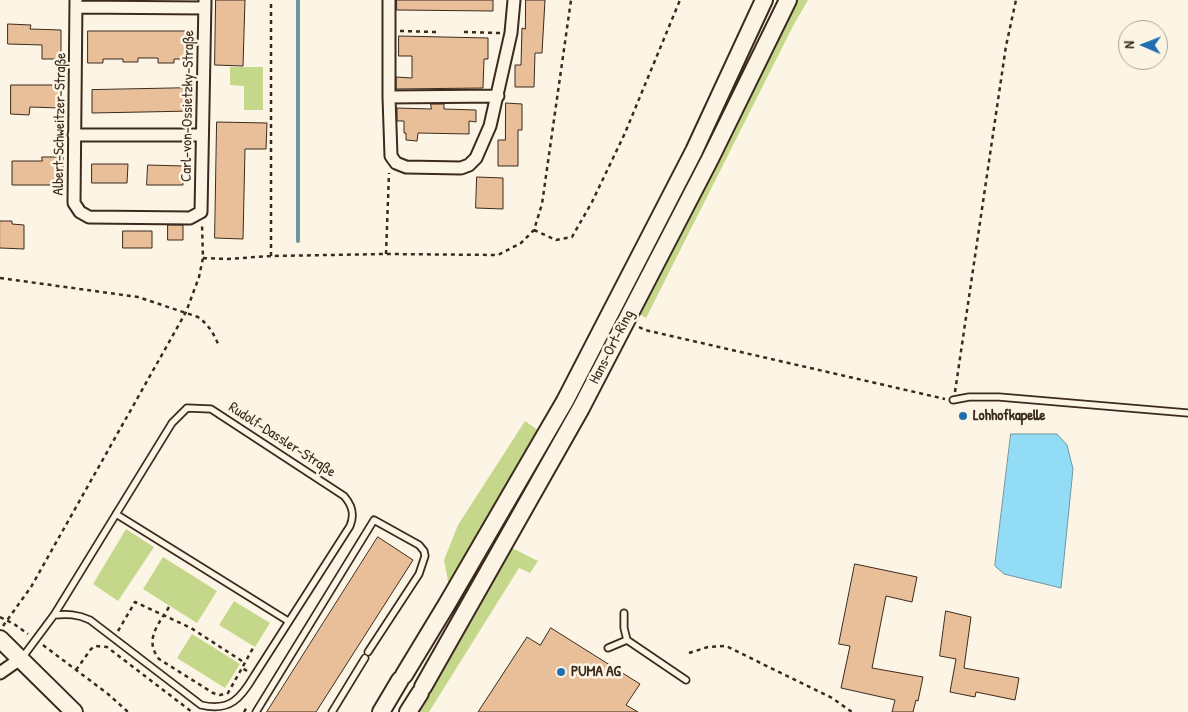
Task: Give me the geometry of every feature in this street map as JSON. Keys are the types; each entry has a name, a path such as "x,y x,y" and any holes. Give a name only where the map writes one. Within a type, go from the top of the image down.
{"main road":[{"name":"Hans-Ort-Ring","path":"381,712 447,604 565,401 694,151 764,0"},
{"name":"Hans-Ort-Ring","path":"408,712 581,408 710,159 788,0"},
{"path":"0,639 74,712"}],"street":[{"path":"389,0 391,156 396,163 406,167 462,168 469,165 476,158 482,146 498,96 511,33 514,0"},
{"path":"76,4 205,4"},
{"name":"Albert-Schweitzer-Straße","path":"76,4 74,204 80,212 89,217 190,218 201,212"},
{"name":"Carl-von-Ossietzky-Straße","path":"201,212 205,4"},
{"path":"389,97 498,96"},
{"path":"74,135 202,135"},
{"path":"0,673 20,659"}],"lane":[{"path":"954,400 969,397 999,398 1188,413"},
{"name":"Rudolf-Dassler-Straße","path":"20,659 54,615 172,423 187,408 211,409 344,496 352,507 353,519 350,526 288,621 240,700 233,706 217,712 201,705 90,620 80,615 54,615"},
{"path":"116,514 288,621"},
{"path":"256,712 374,520 419,545 424,550 425,556 419,574 332,712"},
{"path":"624,613 627,640 686,680"},
{"path":"608,648 627,640"}],"path":[{"path":"271,0 271,256"},
{"path":"203,258 227,259 271,256 386,254 498,255 521,244 534,230 542,204 571,0"},
{"path":"534,230 556,240 572,237 592,202 625,133 680,0"},
{"path":"626,321 645,330 782,360 933,398 954,400 1006,46 1016,0"},
{"path":"389,31 436,32"},
{"path":"464,32 511,33"},
{"path":"386,254 390,150"},
{"path":"7,621 31,587 186,312 199,277 203,258 201,212"},
{"path":"0,278 138,297 198,317 206,323 214,334 219,346"},
{"path":"107,647 135,602 191,628 245,663"},
{"path":"169,607 154,633 152,643 153,652 159,659 213,694 220,695 228,693 242,668"},
{"path":"0,617 20,628 108,694 128,712"},
{"path":"76,670 95,646 107,647 192,712"},
{"path":"689,653 708,647 726,646 832,698 852,712"}],"green space":[{"path":"796,0 808,0 794,24 646,318 639,314"},
{"path":"230,67 263,67 263,110 244,110 244,86 230,85"},
{"path":"525,421 539,431 449,586 444,560 458,525"},
{"path":"126,529 154,547 118,601 93,584"},
{"path":"510,547 538,561 530,573 519,568 429,712 416,712"},
{"path":"163,557 217,591 197,623 143,589"},
{"path":"234,601 270,623 255,647 219,625"},
{"path":"192,634 240,664 225,688 177,658"}],"water":[{"path":"1011,434 1057,434 1067,445 1073,469 1061,588 1004,574 995,566"}],"building":[{"path":"216,0 245,0 243,66 215,65"},
{"path":"397,0 493,0 493,11 397,10"},
{"path":"526,0 545,0 542,53 535,53 534,87 515,87 515,65 521,65 522,28 525,29"},
{"path":"8,24 31,25 30,29 61,30 61,59 42,59 42,45 8,44"},
{"path":"88,31 187,31 187,59 174,59 174,63 158,63 158,58 138,58 138,62 123,62 123,59 103,59 103,63 88,63"},
{"path":"399,36 488,38 488,59 484,59 483,88 396,89 396,77 412,78 412,56 399,56"},
{"path":"11,85 60,85 60,108 30,107 29,115 11,114"},
{"path":"193,88 193,111 92,113 92,90"},
{"path":"506,103 522,104 522,130 518,130 518,166 498,166 498,140 505,140"},
{"path":"431,104 444,104 444,109 476,110 476,122 469,121 469,134 418,133 417,141 406,140 404,121 397,121 397,108 431,109"},
{"path":"217,122 267,123 266,149 245,149 243,239 215,238"},
{"path":"42,157 63,157 63,185 12,185 12,161 42,161"},
{"path":"92,164 128,164 127,183 92,183"},
{"path":"148,165 184,166 183,185 147,185"},
{"path":"477,177 503,178 503,209 476,208"},
{"path":"0,221 12,221 12,224 24,225 24,249 0,248"},
{"path":"168,225 183,225 183,240 168,240"},
{"path":"123,231 152,231 152,248 123,248"},
{"path":"378,537 413,560 316,712 267,712"},
{"path":"855,564 917,577 912,602 886,596 872,668 923,677 918,701 916,700 913,712 892,712 895,700 841,688 850,646 839,644"},
{"path":"946,611 971,617 964,668 1019,678 1015,700 976,692 975,697 950,692 956,659 940,656"},
{"name":"PUMA AG","path":"551,628 640,684 626,705 638,712 478,712 527,637 540,645"}],"waterway":[{"path":"298,0 298,241"}],"place":[{"name":"Lohhofkapelle","path":"963,416"},
{"name":"PUMA AG","path":"561,672"}]}
